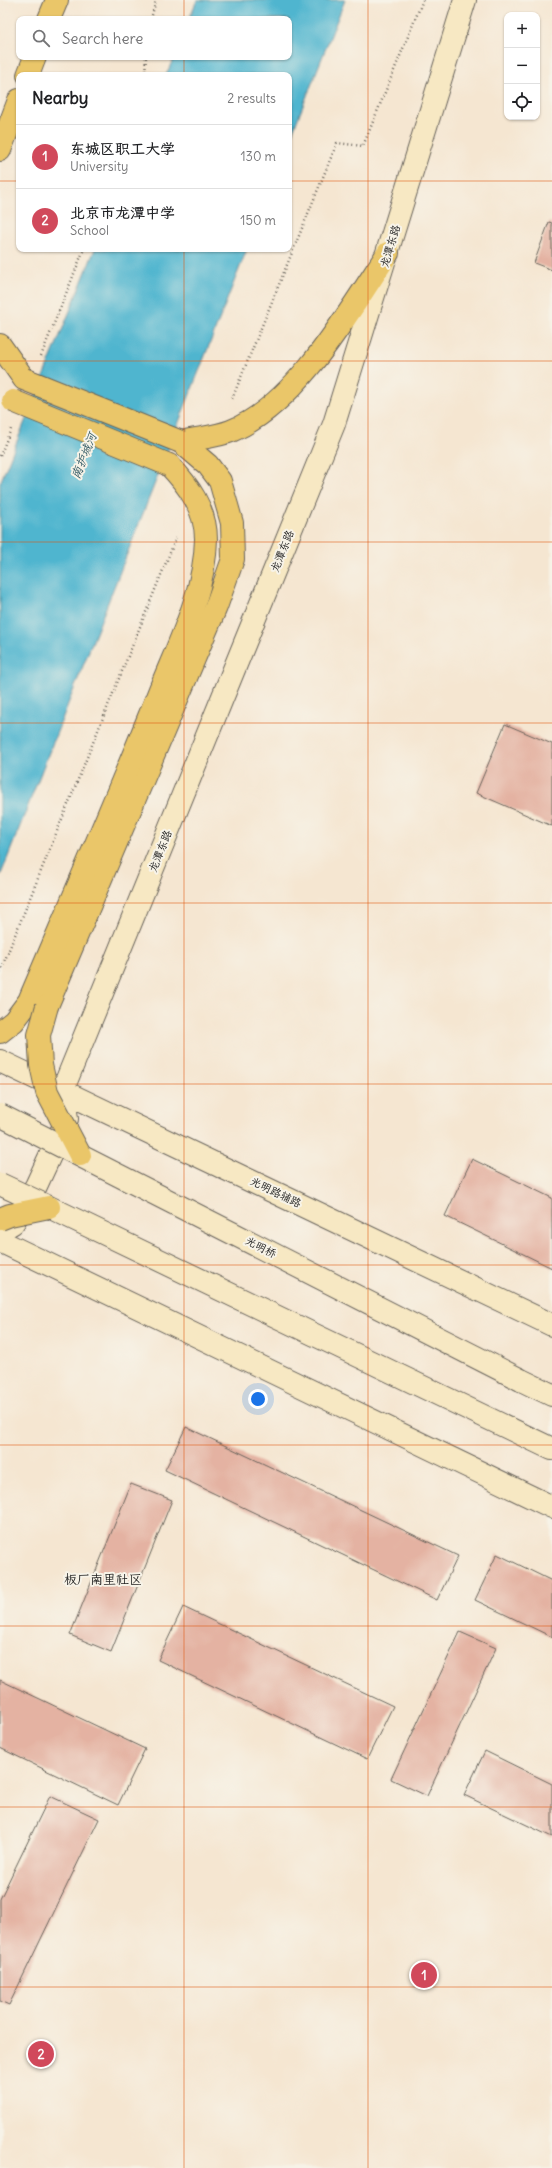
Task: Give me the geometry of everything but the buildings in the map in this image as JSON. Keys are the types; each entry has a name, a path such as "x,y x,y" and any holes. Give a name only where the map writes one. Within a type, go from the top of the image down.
{"highway":[{"path":"51,16 57,0"},
{"path":"29,72 34,60"},
{"path":"0,150 16,108"},
{"path":"181,442 230,431 263,413 317,358 388,253"},
{"path":"0,346 24,379 181,442 208,465 220,481 232,523 233,560 216,607 38,1004 0,1032"},
{"path":"7,401 169,465 184,480 199,504 206,537 202,579 188,618 132,758 38,1004 41,1065 47,1092 80,1155"},
{"path":"0,1219 10,1215 49,1207"}],"street":[{"name":"龙潭东路","path":"63,1089 334,424 465,0"},
{"name":"光明路辅路","path":"0,1061 63,1089 552,1325"},
{"path":"0,1079 19,1070"},
{"path":"0,1231 13,1223 36,1186 67,1119 63,1089"},
{"name":"光明桥","path":"0,1115 552,1395"},
{"path":"0,1184 552,1449"},
{"path":"0,1241 552,1508"}],"path":[{"path":"152,16 156,0"},
{"path":"231,400 337,143 363,146 423,0"},
{"path":"145,72 146,60"},
{"path":"39,360 83,252"},
{"path":"0,456 12,427"},
{"path":"0,972 176,538"}],"water":[{"path":"197,0 345,0 292,133 292,72 167,72 173,60 292,60 292,16 190,16"},
{"name":"南护城河","path":"94,252 246,252 0,877 0,483"}],"place":[{"name":"东城区职工大学","path":"424,1975"},
{"name":"北京市龙潭中学","path":"41,2054"}],"district":[{"name":"板厂南里社区","path":"103,1579"}]}
